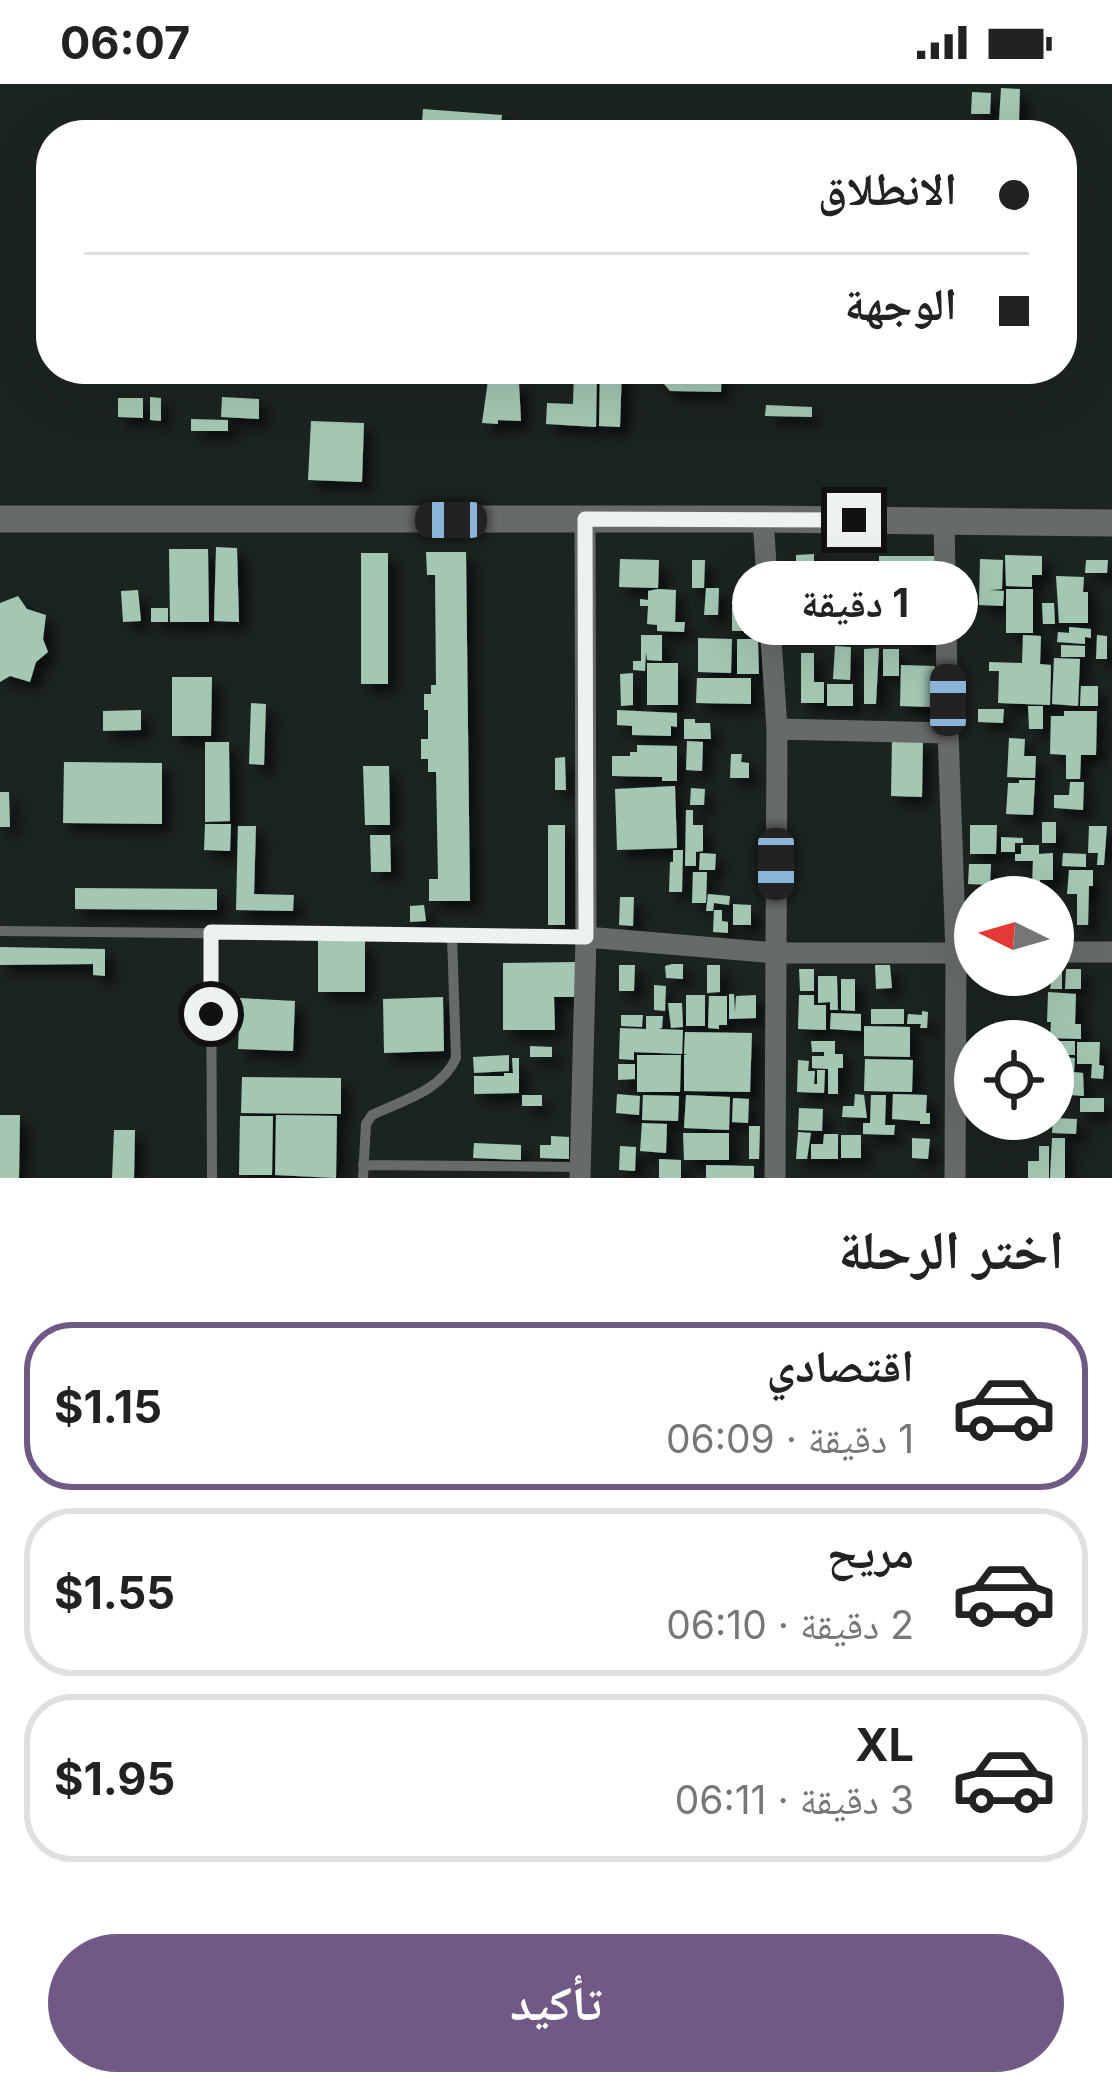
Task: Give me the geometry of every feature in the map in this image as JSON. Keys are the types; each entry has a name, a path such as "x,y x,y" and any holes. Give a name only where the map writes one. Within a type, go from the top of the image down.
{"street":[{"path":"0,519 1112,523"},
{"path":"580,1173 586,937 585,519"},
{"path":"763,519 777,729 775,1178"},
{"path":"944,521 948,734 959,876"},
{"path":"777,729 948,734"},
{"path":"586,937 776,953 954,952"},
{"path":"1074,952 1112,952"},
{"path":"955,1178 963,996"}],"lane":[{"path":"0,931 586,937"},
{"path":"211,932 212,1178"},
{"path":"452,935 457,1058 436,1085 372,1115 366,1124 363,1172 580,1173"}],"building":[{"path":"1001,88 1020,89 1019,120 999,120"},
{"path":"972,92 991,93 990,114 971,114"},
{"path":"423,109 502,115 502,120 422,120"},
{"path":"487,384 519,384 521,421 482,423"},
{"path":"574,384 597,384 596,427 546,424 547,403 573,404"},
{"path":"600,384 621,384 620,427 599,426"},
{"path":"664,384 721,384 721,392 670,391"},
{"path":"150,397 161,398 161,421 150,420"},
{"path":"222,397 259,399 259,419 221,417"},
{"path":"118,398 143,398 143,418 118,417"},
{"path":"766,405 812,407 812,417 765,416"},
{"path":"191,419 228,420 228,431 191,431"},
{"path":"311,421 364,423 362,482 308,480"},
{"path":"216,547 237,548 239,622 214,621"},
{"path":"169,549 208,549 209,622 170,622"},
{"path":"426,552 466,552 470,901 429,901 429,879 438,879 436,772 428,772 428,759 421,759 421,739 428,739 424,694 431,694 431,685 436,685 435,575 427,575"},
{"path":"361,553 388,553 388,684 361,684"},
{"path":"814,554 814,594 796,594 796,555"},
{"path":"1005,555 1042,556 1042,575 1032,575 1032,587 1006,586"},
{"path":"879,556 936,556 936,629 879,630"},
{"path":"620,559 659,560 658,588 619,587"},
{"path":"980,559 1003,560 1002,589 989,590 1004,591 1003,606 979,605"},
{"path":"692,560 705,560 704,588 692,588"},
{"path":"1086,560 1108,560 1107,573 1085,573"},
{"path":"828,573 846,573 846,590 828,590"},
{"path":"1056,576 1084,577 1088,623 1059,623"},
{"path":"706,588 719,588 718,615 704,615"},
{"path":"1006,589 1033,589 1033,633 1006,633"},
{"path":"138,590 141,621 123,622 121,591"},
{"path":"676,590 675,622 685,622 684,632 657,631 657,625 647,624 648,606 640,606 640,599 648,600 648,591"},
{"path":"815,595 831,596 830,612 814,611"},
{"path":"18,596 27,609 46,615 43,639 48,652 36,662 30,682 10,676 0,682 0,603"},
{"path":"1042,603 1054,603 1055,624 1043,624"},
{"path":"732,607 748,607 748,631 732,631"},
{"path":"151,608 168,608 168,622 151,622"},
{"path":"812,615 823,615 824,626 798,632 799,621 812,622"},
{"path":"1069,627 1091,629 1091,638 1085,637 1085,644 1057,642 1058,632 1069,633"},
{"path":"911,632 930,633 929,645 910,644"},
{"path":"641,635 662,635 662,661 647,660 646,652 645,671 633,670 633,661 641,661"},
{"path":"1023,635 1041,636 1040,664 1051,665 1050,705 998,703 999,671 989,671 989,662 1022,663"},
{"path":"1097,635 1107,636 1107,659 1096,659"},
{"path":"698,638 732,639 731,673 698,672"},
{"path":"737,639 758,639 759,674 737,674"},
{"path":"1061,645 1085,646 1085,657 1061,657"},
{"path":"835,646 851,647 850,680 833,679"},
{"path":"879,648 876,704 864,704 864,649"},
{"path":"883,649 899,649 899,676 883,676"},
{"path":"801,653 814,653 814,682 824,682 824,703 801,703"},
{"path":"1054,658 1080,659 1078,706 1052,704"},
{"path":"647,663 678,663 678,705 647,705"},
{"path":"901,665 935,666 930,707 900,706"},
{"path":"633,673 633,705 621,706 620,674"},
{"path":"172,677 212,677 211,736 172,736"},
{"path":"697,678 751,678 751,704 696,703"},
{"path":"827,684 853,684 853,706 827,706"},
{"path":"1081,686 1098,686 1098,706 1080,706"},
{"path":"251,703 266,704 264,765 249,764"},
{"path":"1028,706 1043,706 1043,729 1029,729"},
{"path":"978,709 1004,709 1003,723 978,722"},
{"path":"141,710 141,730 103,731 103,711"},
{"path":"617,710 677,713 677,727 671,726 671,736 632,735 632,726 617,725"},
{"path":"1064,711 1097,711 1096,755 1081,755 1080,779 1066,779 1066,755 1050,754 1051,716 1064,716"},
{"path":"684,719 710,723 711,739 684,739"},
{"path":"1009,738 1025,739 1024,756 1036,756 1035,778 1007,777"},
{"path":"892,739 923,739 922,797 891,796"},
{"path":"687,741 703,742 702,771 686,770"},
{"path":"205,742 229,742 230,821 205,822"},
{"path":"637,745 677,746 677,781 612,776 612,756 630,756 637,752"},
{"path":"731,754 742,754 741,762 749,763 749,778 730,778"},
{"path":"565,757 566,790 555,790 555,758"},
{"path":"64,762 162,763 162,824 63,823"},
{"path":"363,766 389,766 390,825 365,825"},
{"path":"1035,780 1033,815 1006,814 1008,783"},
{"path":"1070,782 1084,782 1083,810 1054,808 1054,795 1069,795"},
{"path":"675,786 677,848 617,850 615,789"},
{"path":"691,788 705,789 704,805 690,805"},
{"path":"0,792 9,792 10,827 0,827"},
{"path":"686,810 693,810 693,825 703,825 703,851 696,852 696,866 685,866"},
{"path":"1042,822 1056,822 1056,843 1042,843"},
{"path":"205,824 231,824 230,851 204,850"},
{"path":"548,825 565,825 565,925 548,925"},
{"path":"970,825 997,825 996,854 970,854"},
{"path":"238,826 256,826 254,894 294,895 293,911 236,910"},
{"path":"1089,826 1107,826 1104,865 1097,865 1098,853 1088,853"},
{"path":"370,835 390,835 391,872 371,872"},
{"path":"1001,837 1023,838 1023,843 1015,843 1015,852 1001,852"},
{"path":"1021,845 1039,845 1039,854 1053,853 1053,876 1032,876 1033,861 1015,861 1015,854 1021,854"},
{"path":"673,850 683,850 682,892 669,892"},
{"path":"700,853 716,854 715,870 699,870"},
{"path":"1063,853 1086,854 1086,867 1062,866"},
{"path":"969,864 991,864 990,876 968,876"},
{"path":"1069,870 1093,870 1088,925 1077,925 1074,876 1068,876"},
{"path":"693,872 707,872 706,903 692,903"},
{"path":"75,888 217,889 217,910 75,909"},
{"path":"708,894 730,896 729,905 714,903 713,911 706,911"},
{"path":"620,897 634,897 633,926 619,925"},
{"path":"733,904 751,905 751,925 733,925"},
{"path":"424,905 426,921 410,922 410,906"},
{"path":"714,910 722,910 728,933 713,932"},
{"path":"318,941 365,941 365,992 318,992"},
{"path":"0,947 105,949 105,976 93,975 93,964 0,965"},
{"path":"576,962 575,997 554,997 555,1030 503,1030 503,963"},
{"path":"683,964 683,979 666,978 665,966"},
{"path":"619,965 635,965 634,991 619,991"},
{"path":"707,965 720,965 720,992 707,993"},
{"path":"875,965 890,965 892,988 876,989"},
{"path":"799,969 814,969 814,991 800,991"},
{"path":"1074,969 1081,969 1081,989 1074,989"},
{"path":"818,976 837,976 838,1010 830,1010 830,1002 818,1003"},
{"path":"841,979 855,979 855,1011 841,1010"},
{"path":"654,985 666,986 665,1011 654,1010"},
{"path":"729,994 734,994 735,1013 736,996 756,995 756,1018 729,1019"},
{"path":"1076,994 1075,1024 1081,1024 1081,1039 1074,1039 1074,1020 1047,1020 1048,996"},
{"path":"686,995 705,995 705,1026 686,1026"},
{"path":"799,995 814,995 814,1005 826,1005 826,1030 798,1029"},
{"path":"709,996 727,996 727,1025 719,1029 708,1028"},
{"path":"443,997 444,1051 384,1053 383,999"},
{"path":"240,998 295,1001 293,1051 238,1049"},
{"path":"668,1003 682,1003 683,1027 671,1028"},
{"path":"871,1009 904,1009 904,1024 871,1024"},
{"path":"928,1012 927,1028 907,1024 908,1014 922,1015"},
{"path":"831,1013 861,1014 861,1031 830,1029"},
{"path":"621,1015 643,1015 642,1027 621,1026"},
{"path":"646,1016 663,1016 658,1029 683,1030 682,1054 634,1052 634,1060 619,1059 620,1028 646,1029"},
{"path":"864,1026 910,1027 910,1057 864,1056"},
{"path":"685,1032 752,1033 750,1092 684,1091"},
{"path":"811,1041 835,1041 835,1054 843,1054 838,1094 828,1094 828,1069 812,1068 812,1056 824,1056 824,1052 812,1052"},
{"path":"1077,1042 1100,1042 1103,1079 1091,1078 1092,1064 1077,1064"},
{"path":"530,1046 552,1047 552,1057 530,1057"},
{"path":"509,1055 509,1071 474,1073 473,1057"},
{"path":"637,1055 681,1055 680,1092 637,1092"},
{"path":"512,1058 519,1058 519,1093 474,1094 474,1076 513,1073"},
{"path":"865,1059 913,1060 912,1092 864,1091"},
{"path":"798,1060 809,1061 808,1071 815,1071 814,1084 817,1070 825,1070 824,1093 797,1092"},
{"path":"618,1064 635,1064 635,1079 618,1080"},
{"path":"1074,1072 1083,1073 1084,1096 1074,1095"},
{"path":"242,1077 341,1078 341,1114 241,1113"},
{"path":"617,1094 640,1096 639,1115 616,1113"},
{"path":"855,1094 864,1095 867,1118 842,1117 843,1106 854,1106"},
{"path":"893,1094 927,1095 930,1124 892,1119"},
{"path":"522,1095 542,1095 542,1106 522,1106"},
{"path":"643,1095 679,1096 678,1121 642,1120"},
{"path":"686,1095 730,1097 729,1130 684,1128"},
{"path":"871,1095 886,1095 885,1125 895,1125 894,1135 863,1134 863,1123 870,1123"},
{"path":"733,1098 749,1099 748,1123 732,1122"},
{"path":"1080,1098 1104,1098 1104,1112 1080,1112"},
{"path":"799,1108 823,1109 822,1131 798,1130"},
{"path":"0,1115 20,1115 19,1178 0,1178"},
{"path":"276,1115 337,1116 336,1178 275,1175"},
{"path":"240,1116 273,1116 272,1175 239,1175"},
{"path":"642,1123 667,1124 666,1153 640,1151"},
{"path":"749,1126 760,1126 759,1159 749,1159"},
{"path":"114,1130 135,1130 134,1178 112,1178"},
{"path":"798,1132 811,1133 807,1159 796,1159"},
{"path":"683,1133 729,1133 729,1160 684,1160"},
{"path":"824,1134 838,1134 838,1159 811,1159 811,1144 823,1144"},
{"path":"841,1135 861,1135 861,1158 841,1158"},
{"path":"551,1136 569,1137 569,1159 540,1158 540,1145 551,1145"},
{"path":"912,1138 930,1139 928,1159 912,1158"},
{"path":"1052,1140 1065,1140 1065,1178 1050,1178"},
{"path":"474,1143 521,1145 521,1160 473,1158"},
{"path":"620,1146 636,1147 635,1171 619,1170"},
{"path":"1039,1146 1049,1146 1049,1178 1028,1178 1028,1161 1039,1161"},
{"path":"659,1159 681,1160 681,1178 659,1178"},
{"path":"706,1165 754,1166 754,1178 706,1178"}],"route":[{"path":"211,1014 211,932 586,937 585,519 854,520"}]}
